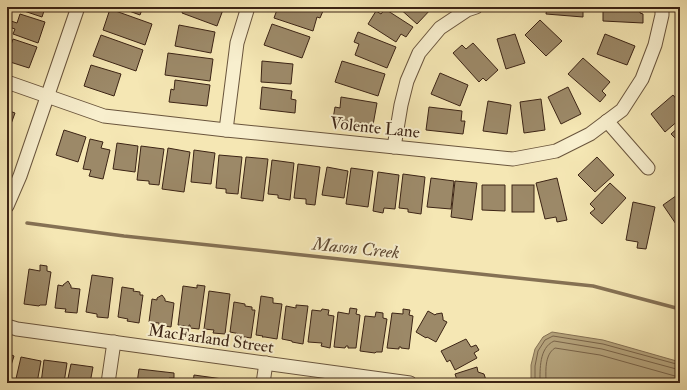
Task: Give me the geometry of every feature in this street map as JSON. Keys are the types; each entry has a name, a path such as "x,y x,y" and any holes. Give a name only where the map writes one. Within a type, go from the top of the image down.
{"street":[{"path":"7,206 20,176 78,7"},
{"path":"226,130 237,43 248,7"},
{"path":"394,147 401,104 407,80 419,53 440,28 467,10 476,7"},
{"name":"Volente Lane","path":"7,82 104,116 513,159 556,151 590,134 622,110 642,80 655,45 662,15 662,7"},
{"path":"607,121 648,168"},
{"name":"MacFarland Street","path":"7,326 17,329 410,383"},
{"path":"108,383 114,342"},
{"path":"264,383 266,363"}],"water":[{"path":"552,332 603,340 680,362 680,383 531,383 531,365 535,349 543,337"}],"building":[{"path":"25,7 51,7 50,10 45,8 42,17 24,11"},
{"path":"118,7 143,7 140,15"},
{"path":"184,7 224,7 217,26 182,13"},
{"path":"278,7 312,7 323,11 320,18 317,17 313,31 274,18"},
{"path":"398,7 431,7 432,8 417,24"},
{"path":"547,7 583,7 583,17 546,14"},
{"path":"603,7 640,7 640,13 643,14 643,23 603,21"},
{"path":"110,9 152,24 145,45 103,30"},
{"path":"385,9 413,27 406,37 401,34 396,42 368,24 376,11 381,14"},
{"path":"20,14 45,22 38,43 13,34 15,29 9,27 11,21 17,23"},
{"path":"540,20 562,41 546,56 525,35"},
{"path":"272,24 310,37 302,58 264,45"},
{"path":"179,25 215,32 211,53 175,46"},
{"path":"358,32 396,47 387,68 355,55 359,44 354,42"},
{"path":"515,34 525,63 506,69 497,39"},
{"path":"605,34 635,46 627,65 597,54"},
{"path":"101,35 143,50 136,71 93,56"},
{"path":"13,39 37,47 29,68 7,61 7,44 11,45"},
{"path":"473,43 498,70 486,81 483,78 479,82 453,53 462,45 466,49"},
{"path":"168,53 213,59 210,81 165,75"},
{"path":"583,58 610,82 602,91 606,95 600,102 568,74"},
{"path":"262,61 293,64 291,84 261,82"},
{"path":"342,61 385,74 378,96 335,82"},
{"path":"91,65 121,74 114,96 84,86"},
{"path":"440,73 468,85 460,106 431,94"},
{"path":"175,80 210,85 207,106 169,102 171,89 174,90"},
{"path":"262,87 292,91 291,99 296,100 295,113 260,109"},
{"path":"568,87 581,114 561,124 548,97"},
{"path":"673,95 680,103 680,119 665,132 651,114"},
{"path":"341,97 377,103 373,125 333,119 335,107 340,108"},
{"path":"541,99 545,130 524,133 520,102"},
{"path":"488,101 511,105 507,134 483,131"},
{"path":"429,107 462,111 461,121 465,121 463,134 426,130"},
{"path":"7,110 15,113 7,135"},
{"path":"680,126 680,143 671,134"},
{"path":"64,130 86,137 78,162 56,155"},
{"path":"90,139 103,142 101,148 110,150 103,179 89,176 91,170 83,169"},
{"path":"117,143 138,146 135,172 113,169"},
{"path":"141,146 164,149 159,185 149,184 149,181 137,180"},
{"path":"168,148 190,152 184,192 162,189"},
{"path":"194,150 215,153 211,184 191,182"},
{"path":"219,155 242,157 238,194 226,193 226,189 216,188"},
{"path":"246,157 268,159 263,201 241,198"},
{"path":"597,157 614,175 595,192 578,175"},
{"path":"272,160 294,163 290,200 278,198 278,195 268,194"},
{"path":"298,164 320,167 315,205 306,204 306,199 294,198"},
{"path":"327,167 348,171 344,198 322,195"},
{"path":"351,168 373,171 368,207 346,204"},
{"path":"378,172 399,175 395,209 384,208 383,213 373,211"},
{"path":"403,174 425,177 421,214 408,212 408,209 399,208"},
{"path":"431,178 454,181 451,209 427,207"},
{"path":"557,178 567,220 557,222 556,217 545,219 536,183"},
{"path":"455,181 477,183 472,220 451,217"},
{"path":"610,183 626,198 602,224 590,213 595,209 590,204"},
{"path":"482,185 505,185 505,211 482,210"},
{"path":"512,185 534,185 534,212 512,212"},
{"path":"680,193 680,230 663,205"},
{"path":"633,202 655,207 646,249 637,248 638,242 626,240"},
{"path":"40,265 47,266 47,271 51,272 46,305 39,306 24,304 29,269 40,271"},
{"path":"92,275 113,278 108,318 97,317 97,314 86,312"},
{"path":"68,281 71,288 80,289 77,313 65,312 66,309 55,308 58,285 63,286"},
{"path":"197,285 205,286 199,329 190,328 190,325 189,327 178,325 183,286 197,288"},
{"path":"122,287 134,289 133,291 140,292 140,295 143,295 139,323 127,321 128,319 118,317"},
{"path":"209,291 230,294 225,334 213,333 214,330 204,329"},
{"path":"162,295 165,301 174,303 171,327 159,325 159,323 149,322 152,299 157,300 157,298"},
{"path":"261,296 273,298 273,303 282,304 277,339 256,335"},
{"path":"234,302 245,304 245,306 252,307 252,310 255,310 251,338 239,336 240,334 230,332"},
{"path":"296,305 308,306 303,344 282,339 286,306 296,308"},
{"path":"350,308 357,309 356,314 360,315 356,348 348,348 348,346 345,348 334,347 338,312 349,314"},
{"path":"322,309 329,310 328,315 334,316 330,348 321,346 322,343 308,342 312,310 321,311"},
{"path":"403,309 410,310 409,315 413,316 409,349 401,347 399,347 399,349 387,348 392,313 403,314"},
{"path":"428,311 435,315 442,313 443,320 447,322 436,342 416,332"},
{"path":"376,312 383,313 383,318 387,319 382,352 375,353 360,351 365,316 375,317"},
{"path":"466,339 471,347 476,345 479,350 474,353 477,358 455,370 450,360 447,362 441,351"},
{"path":"7,353 14,356 7,378"},
{"path":"21,357 41,361 37,383 15,383"},
{"path":"44,360 67,363 64,383 41,383"},
{"path":"71,364 93,367 90,383 67,383"},
{"path":"477,367 478,372 484,374 487,383 458,383 455,374"},
{"path":"139,369 174,373 174,378 169,378 168,383 137,383"},
{"path":"194,375 237,381 237,383 193,383"}],"waterway":[{"name":"Mason Creek","path":"27,223 124,236 593,286 680,309"}]}
